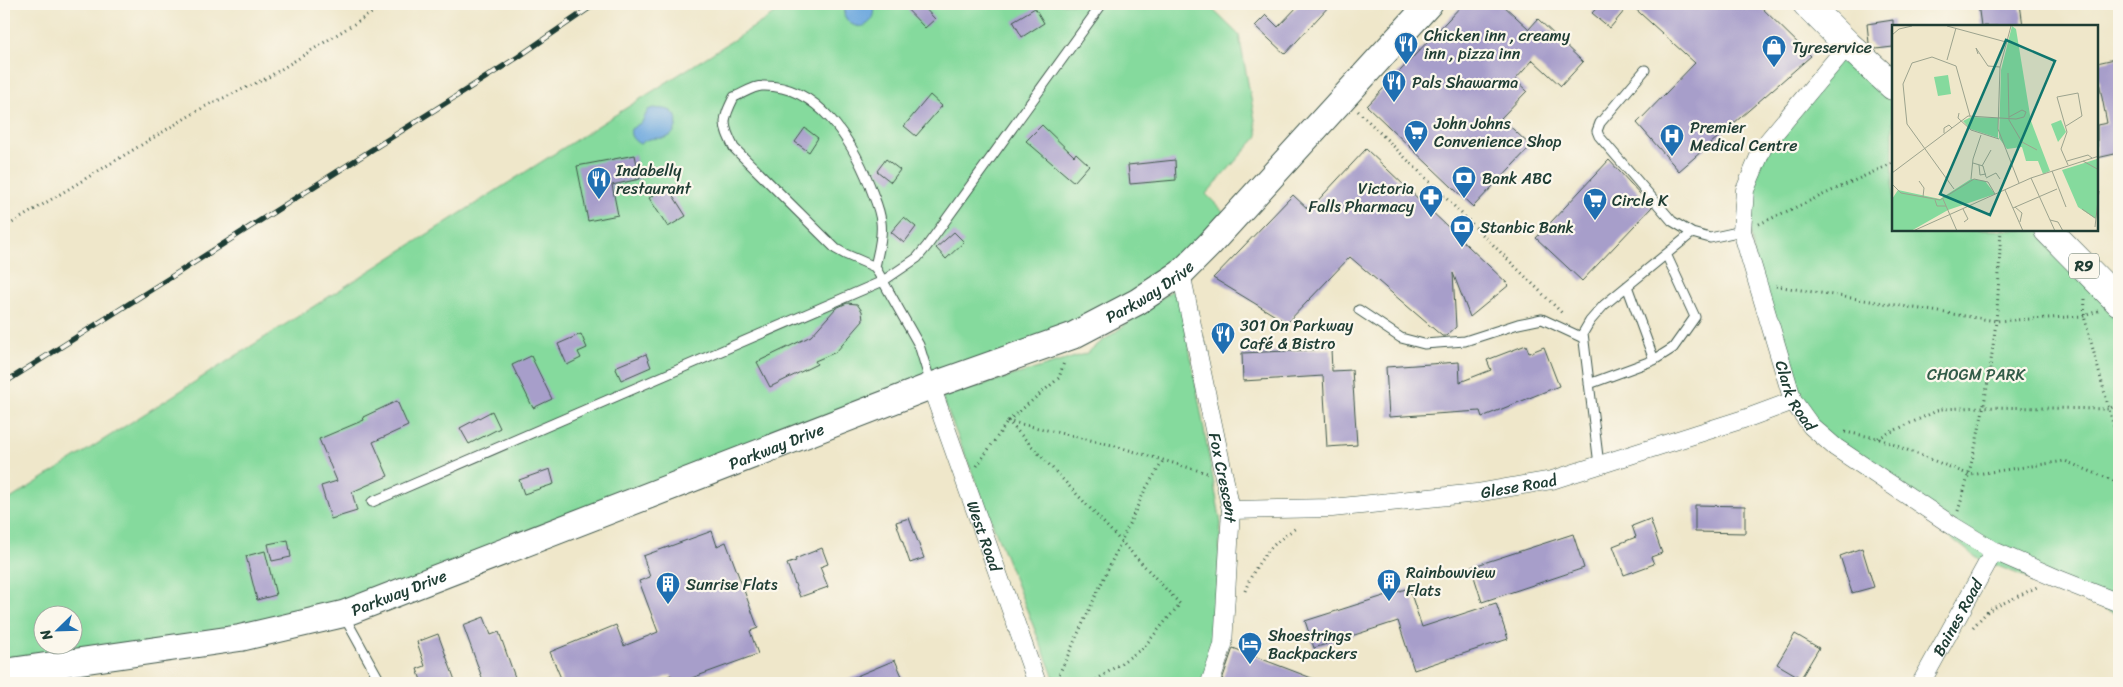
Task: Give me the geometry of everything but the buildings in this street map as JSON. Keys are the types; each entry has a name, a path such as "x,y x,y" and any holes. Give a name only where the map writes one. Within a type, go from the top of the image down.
{"highway":[{"path":"1807,4 1848,46 1892,85"},
{"name":"R9","path":"2049,231 2086,268 2110,306"}],"street":[{"name":"Parkway Drive","path":"14,675 240,638 342,614 932,386 1072,336 1137,302 1181,273 1241,211 1343,96 1429,4"},
{"name":"Clark Road","path":"1848,46 1763,147 1745,190 1742,231 1793,400 1811,426 1835,447 1953,526 1994,551 2119,604"},
{"name":"Fox Crescent","path":"1181,273 1231,510 1223,645 1210,683"},
{"name":"West Road","path":"932,386 1037,683"},
{"name":"Glese Road","path":"1231,510 1332,508 1477,493 1552,480 1750,417 1793,400"},
{"name":"Baines Road","path":"1921,683 1994,551"}],"lane":[{"path":"372,502 883,281 916,258 927,246 1102,4"},
{"path":"1645,70 1600,123 1597,131 1599,136 1672,220 1692,233 1710,238 1742,231"},
{"path":"875,267 882,233 879,210 864,171 840,128 811,102 788,90 761,86 734,97 726,114 724,128 734,148 836,248 844,254 875,267 919,345 932,386"},
{"path":"1599,465 1583,336 1590,321 1604,305 1692,233"},
{"path":"1589,384 1654,360 1673,348 1695,317 1666,254"},
{"path":"1627,286 1654,360"},
{"path":"1358,310 1400,338 1424,344 1465,341 1518,324 1542,319 1583,336"},
{"path":"342,614 381,683"}],"path":[{"path":"4,228 204,107 267,78 386,4"},
{"path":"1343,96 1583,336"},
{"path":"1742,231 1892,164"},
{"path":"1953,526 1970,475 1984,407 1996,321 2001,231"},
{"path":"2086,268 2084,316 2119,446"},
{"path":"1758,284 1996,321 2084,316 2110,306"},
{"path":"965,483 1008,421 1059,378 1072,336"},
{"path":"1877,438 1941,409 1984,407 2109,409 2119,403"},
{"path":"1008,421 1112,445 1225,479"},
{"path":"1008,421 1180,604 1143,648 1092,683"},
{"path":"1811,426 1877,438 1970,475 2065,461 2119,483"},
{"path":"1055,683 1145,490 1163,461"},
{"path":"1243,594 1254,569 1279,538 1302,525"},
{"path":"1970,630 1989,610 2056,578"}],"green space":[{"path":"790,4 1207,4 1239,35 1258,136 1206,194 1227,215 1176,275 1059,338 371,600 4,672 4,503"},
{"name":"CHOGM PARK","path":"1846,47 1892,92 1892,231 2040,231 2119,310 2119,616 2093,603 1977,558 1811,426 1758,284 1745,190 1763,147"},
{"path":"1178,286 1221,523 1213,659 1202,683 1056,683 942,397 1085,354"}],"water":[{"path":"846,4 873,4 875,11 870,22 864,26 854,26 849,23 844,15"},
{"path":"653,108 666,109 672,112 677,120 676,128 670,136 649,139 640,144 632,138 631,129 642,122 648,110"}],"railway":[{"path":"4,383 518,57 595,4"}],"place":[{"name":"Chicken inn , creamy inn , pizza inn","path":"1406,65"},
{"name":"Tyreservice","path":"1774,68"},
{"name":"Pals Shawarma","path":"1394,103"},
{"name":"John Johns Convenience Shop","path":"1416,153"},
{"name":"Premier Medical Centre","path":"1672,157"},
{"name":"Bank ABC","path":"1464,199"},
{"name":"Indabelly restaurant","path":"599,200"},
{"name":"Victoria Falls Pharmacy","path":"1431,218"},
{"name":"Circle K","path":"1595,221"},
{"name":"Stanbic Bank","path":"1462,248"},
{"name":"301 On Parkway Café & Bistro","path":"1223,355"},
{"name":"Rainbowview Flats","path":"1389,602"},
{"name":"Sunrise Flats","path":"668,605"},
{"name":"Shoestrings Backpackers","path":"1250,665"}]}
